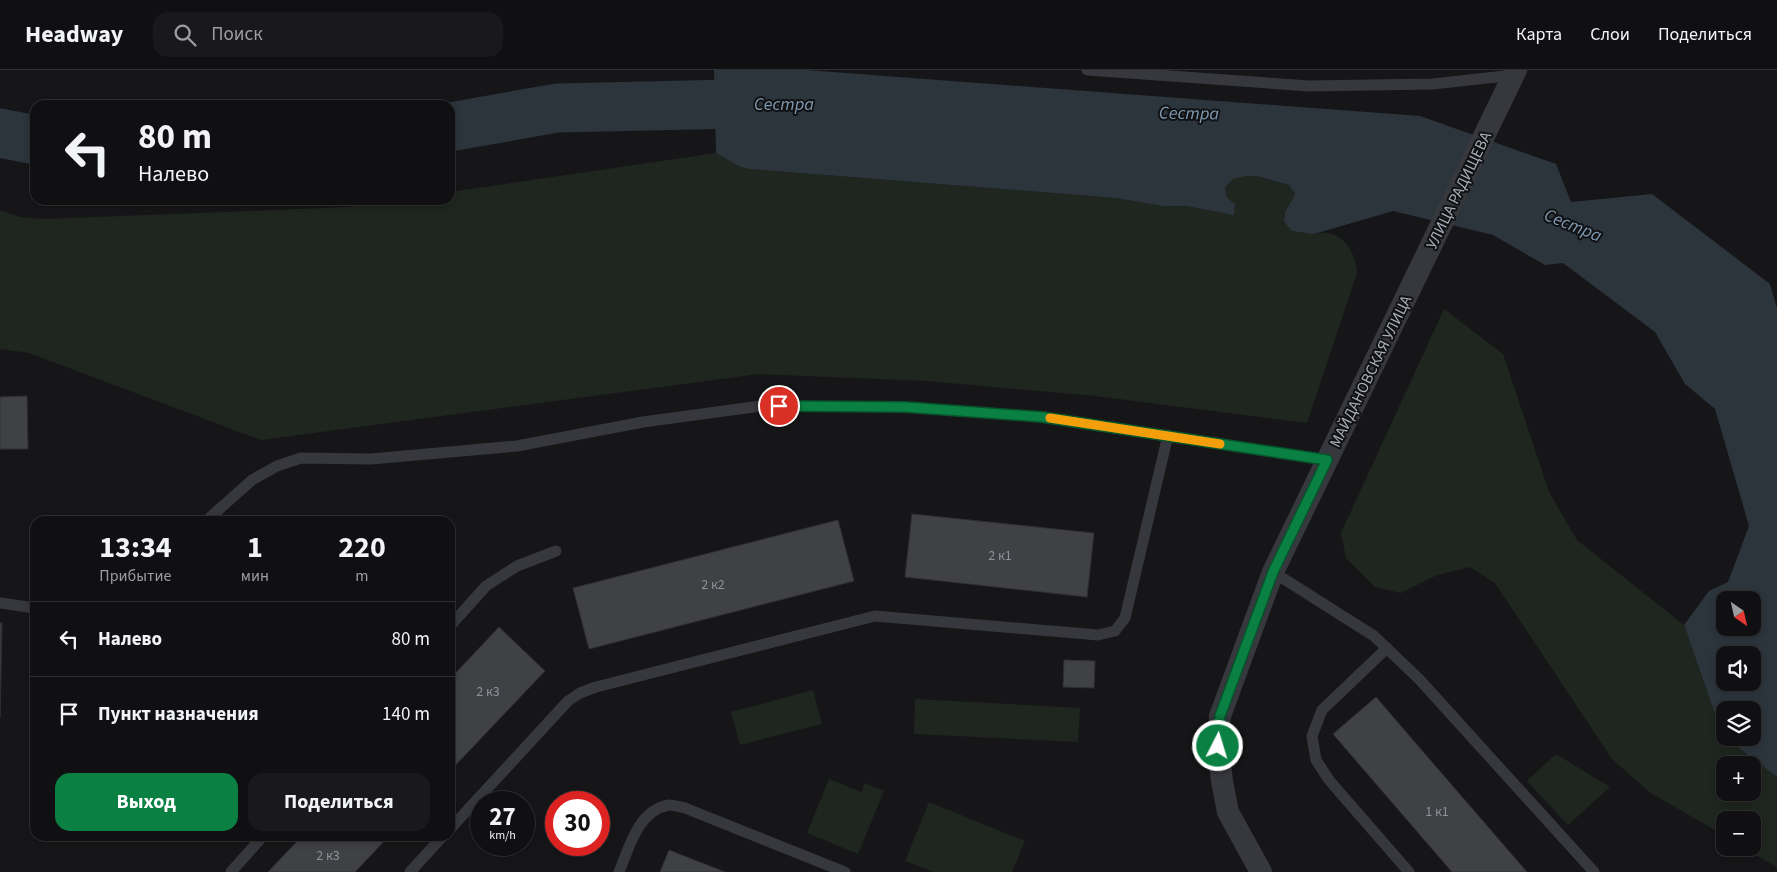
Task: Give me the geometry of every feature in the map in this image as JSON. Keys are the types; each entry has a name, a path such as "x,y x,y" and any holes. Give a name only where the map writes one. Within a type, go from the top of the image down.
{"street":[{"name":"УЛИЦА РАДИЩЕВА","path":"1410,288 1512,79"},
{"name":"МАЙДАНОВСКАЯ УЛИЦА","path":"1261,872 1228,812 1218,746 1220,716 1273,572 1410,288"}],"lane":[{"path":"1087,70 1309,86 1432,84 1512,79"},
{"path":"212,516 252,480 277,466 301,458 371,459 517,446 644,422 761,406 905,407 1042,417 1327,460"},
{"path":"455,824 568,702 580,692 596,687 875,616 1098,635 1115,631 1125,618 1168,435"},
{"path":"455,620 486,586 517,566 556,551"},
{"path":"1273,572 1374,636 1387,648 1418,679 1594,872"},
{"path":"0,603 30,607"},
{"path":"1387,648 1322,710 1312,736 1316,760 1329,780 1409,872"},
{"path":"619,872 635,832 646,817 659,808 670,805 685,808 845,872"},
{"path":"231,872 259,841"},
{"path":"410,872 438,841"}],"shaded area":[{"path":"716,153 740,167 750,169 1116,198 1162,206 1186,206 1234,215 1225,188 1233,179 1256,176 1289,185 1295,194 1285,212 1284,221 1291,231 1326,233 1340,238 1349,247 1355,259 1357,273 1307,423 1095,396 927,381 759,374 261,440 29,353 0,349 0,210 20,217 43,219 364,205 455,205 455,191"},
{"path":"1444,309 1503,354 1549,492 1577,540 1684,625 1716,717 1716,746 1737,746 1750,756 1716,756 1716,801 1761,801 1761,764 1777,777 1777,867 1758,856 1761,856 1761,811 1716,811 1716,831 1649,792 1612,759 1495,583 1470,567 1437,575 1401,593 1375,587 1346,558 1341,533"},
{"path":"813,690 822,724 740,745 731,712"},
{"path":"915,699 1080,708 1078,742 914,734"},
{"path":"1556,754 1610,787 1568,825 1527,781"},
{"path":"829,779 861,792 865,783 884,791 858,854 807,833"},
{"path":"929,802 1025,841 1012,872 933,872 905,861"}],"water":[{"path":"714,70 806,70 1420,116 1556,164 1571,202 1652,194 1770,284 1777,308 1777,777 1761,765 1761,756 1750,756 1736,746 1761,746 1761,701 1716,701 1716,717 1684,625 1709,591 1728,582 1749,526 1715,409 1685,384 1655,332 1563,263 1545,265 1493,235 1393,211 1314,234 1291,231 1284,221 1285,212 1295,194 1289,185 1256,176 1233,179 1225,188 1227,198 1235,204 1234,215 1186,206 1162,206 1116,198 740,167 716,153"}],"building":[{"path":"27,396 28,449 0,449 0,397"},
{"path":"912,514 1094,533 1087,597 905,577"},
{"path":"838,520 854,581 589,649 573,588"},
{"path":"0,623 2,623 0,718"},
{"path":"499,627 545,671 455,766 455,674"},
{"path":"1064,660 1095,661 1094,688 1063,687"},
{"path":"1376,697 1527,872 1452,872 1333,734"},
{"path":"297,841 384,841 355,872 268,872"},
{"path":"669,850 725,872 660,872"}],"waterway":[{"name":"Сестра","path":"455,126 557,108 781,103"},
{"name":"Сестра","path":"0,133 30,139"}],"slow traffic":[{"path":"1050,418 1220,444"}],"route":[{"path":"779,406 905,407 1042,417 1327,460 1273,572 1220,716 1218,746"}]}
